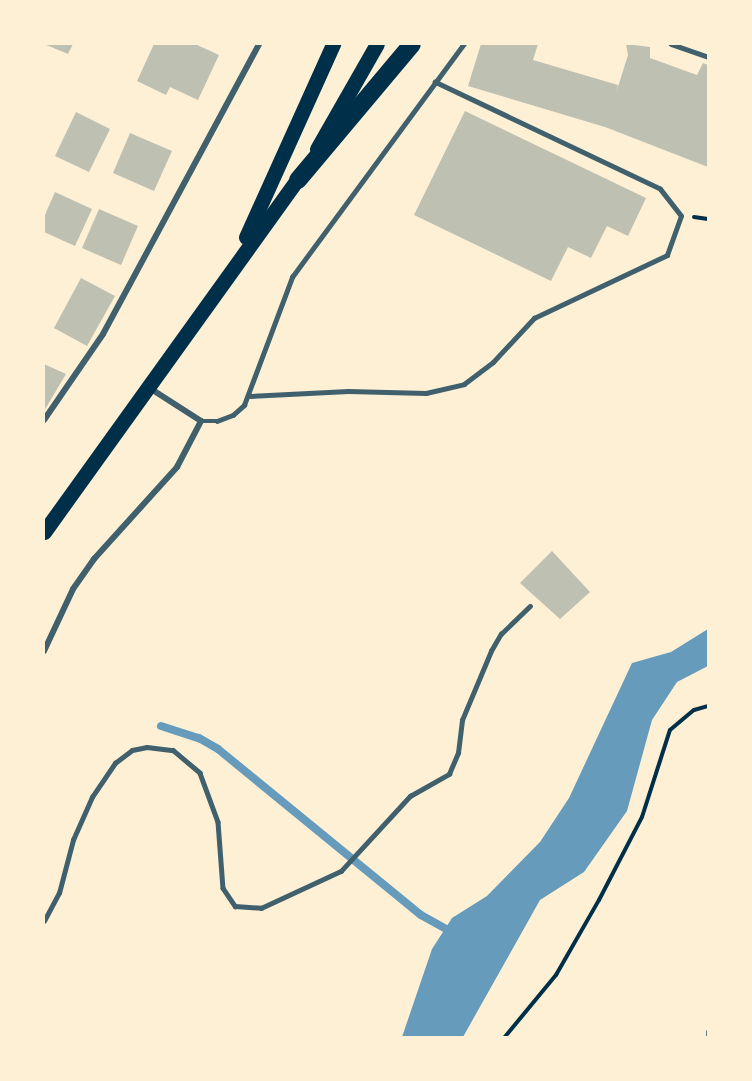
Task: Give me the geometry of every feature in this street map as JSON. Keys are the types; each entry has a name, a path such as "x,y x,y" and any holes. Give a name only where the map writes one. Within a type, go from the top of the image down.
{"highway":[{"path":"298,180 412,44"}],"main road":[{"path":"230,272 333,44"},
{"path":"44,532 298,180 377,44"}],"street":[{"path":"44,420 103,334 259,44"},
{"path":"44,651 73,589 94,559 177,466 201,421 147,387"}],"lane":[{"path":"201,421 233,415 250,396 292,277 464,44"},
{"path":"671,44 708,57"},
{"path":"250,396 348,391 426,393 464,384 492,362 534,318 667,255 681,216 660,189 435,81"},
{"path":"44,921 59,892 73,840 92,797 115,763 132,750 147,747 173,750 200,773 218,822 223,888 235,906 261,908 341,871 410,796 449,774 458,753 462,720 491,651 501,634 530,606"}],"path":[{"path":"504,1038 556,975 599,900 642,817 670,730 694,710 708,706"}],"water":[{"path":"708,629 708,666 677,682 652,720 627,811 584,872 540,900 463,1037 402,1037 432,949 452,918 487,896 540,842 569,798 632,663 671,652"}],"building":[{"path":"44,44 73,44 68,54"},
{"path":"154,44 195,44 219,55 198,100 170,87 166,95 137,81"},
{"path":"481,44 538,44 533,60 618,85 616,93 628,55 626,44 650,47 650,58 697,75 703,63 708,65 708,167 605,127 468,86"},
{"path":"465,111 646,198 628,236 607,226 591,258 568,247 551,281 414,215"},
{"path":"76,112 110,129 89,172 55,156"},
{"path":"130,133 172,151 154,191 113,173"},
{"path":"55,192 92,209 75,246 44,232 44,217"},
{"path":"99,209 138,226 121,265 82,248"},
{"path":"81,278 115,296 87,346 54,328"},
{"path":"44,364 66,374 44,411"},
{"path":"552,551 590,592 560,619 520,583"}],"waterway":[{"path":"161,726 199,738 218,749 421,915 455,934"}],"railway":[{"path":"708,1032 708,1038"}]}
